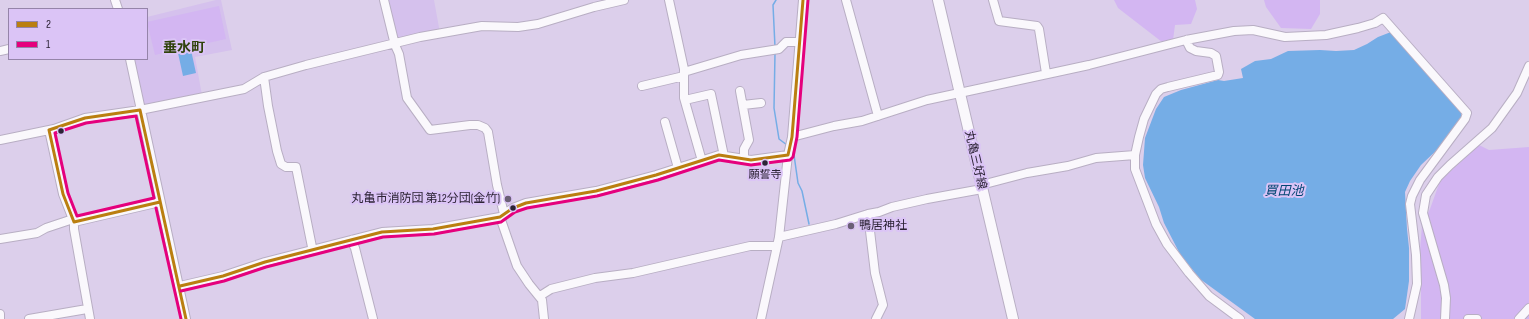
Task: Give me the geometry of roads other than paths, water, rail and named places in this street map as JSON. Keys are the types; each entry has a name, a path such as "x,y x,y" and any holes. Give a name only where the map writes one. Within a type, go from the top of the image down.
{"main road":[{"name":"丸亀三好線","path":"938,0 1013,319"}],"street":[{"path":"384,0 399,54 407,98 430,130 478,125 485,128 488,132 502,215 516,266 540,296 542,300 544,319"},
{"path":"0,140 49,130 85,118 140,110 244,89 264,78 306,65 420,37 482,26 518,27 538,24 594,7 624,0"},
{"path":"669,0 684,74 685,100 702,160"},
{"path":"761,319 779,237 788,155 792,137 803,0"},
{"path":"846,0 878,116"},
{"path":"992,0 999,21 1037,26 1046,73"},
{"path":"792,137 834,126 852,124 927,100 1046,73 1089,65 1186,40 1234,31 1254,30 1285,37 1326,35 1375,23 1383,18 1467,113 1465,119 1420,180 1412,196 1410,204 1418,284 1409,319"},
{"path":"1186,40 1190,48 1196,51 1211,52 1216,56 1219,72 1218,75 1161,89 1156,94 1144,119 1135,155 1135,169 1156,224 1167,244 1189,274 1209,296 1240,319"},
{"path":"642,86 747,53 779,49 786,42 800,42"},
{"path":"130,60 186,319"},
{"path":"1445,319 1446,298 1444,285 1423,212 1426,195 1438,177 1492,128 1517,93 1529,66"},
{"path":"264,78 268,106 281,164 286,167 296,167 312,247 316,250"},
{"path":"740,91 749,140 744,149 744,159"},
{"path":"685,100 712,94 724,156"},
{"path":"743,105 761,103"},
{"path":"665,122 678,168"},
{"path":"49,130 63,194 73,221 87,309 90,319"},
{"path":"180,286 216,278 265,262 382,232 433,229 502,215 526,203 596,191 719,155 744,159 763,159 788,155"},
{"path":"779,237 836,224 892,207 982,189 985,184 1027,173 1068,166 1096,158 1135,155"},
{"path":"0,239 37,233 46,228 73,221 160,202"},
{"path":"868,214 875,273 883,306 876,319"},
{"path":"351,240 355,248 373,319"},
{"path":"540,296 551,289 595,278 633,273 750,246 777,246"},
{"path":"1519,319 1529,308"},
{"path":"29,319 87,309"},
{"path":"0,314 0,319"},
{"path":"1468,319 1477,319"}],"water":[{"name":"買田池","path":"1391,32 1460,108 1462,119 1440,147 1421,165 1410,181 1405,192 1409,248 1409,281 1405,309 1393,319 1255,319 1200,279 1180,254 1164,223 1159,207 1145,178 1143,165 1145,138 1156,109 1164,97 1181,90 1218,80 1224,81 1243,78 1241,69 1255,61 1271,59 1288,51 1354,50"},
{"path":"191,50 196,73 183,76 178,53"}],"waterway":[{"path":"775,47 773,5 776,0"},
{"path":"775,53 774,108 779,139 787,145"},
{"path":"794,155 798,183 802,191 809,224"}],"place":[{"name":"願誓寺","path":"765,163"},
{"name":"丸亀市消防団 第12分団(金竹)","path":"508,199"},
{"name":"鴨居神社","path":"851,226"}],"district":[{"name":"垂水町","path":"184,48"}]}
